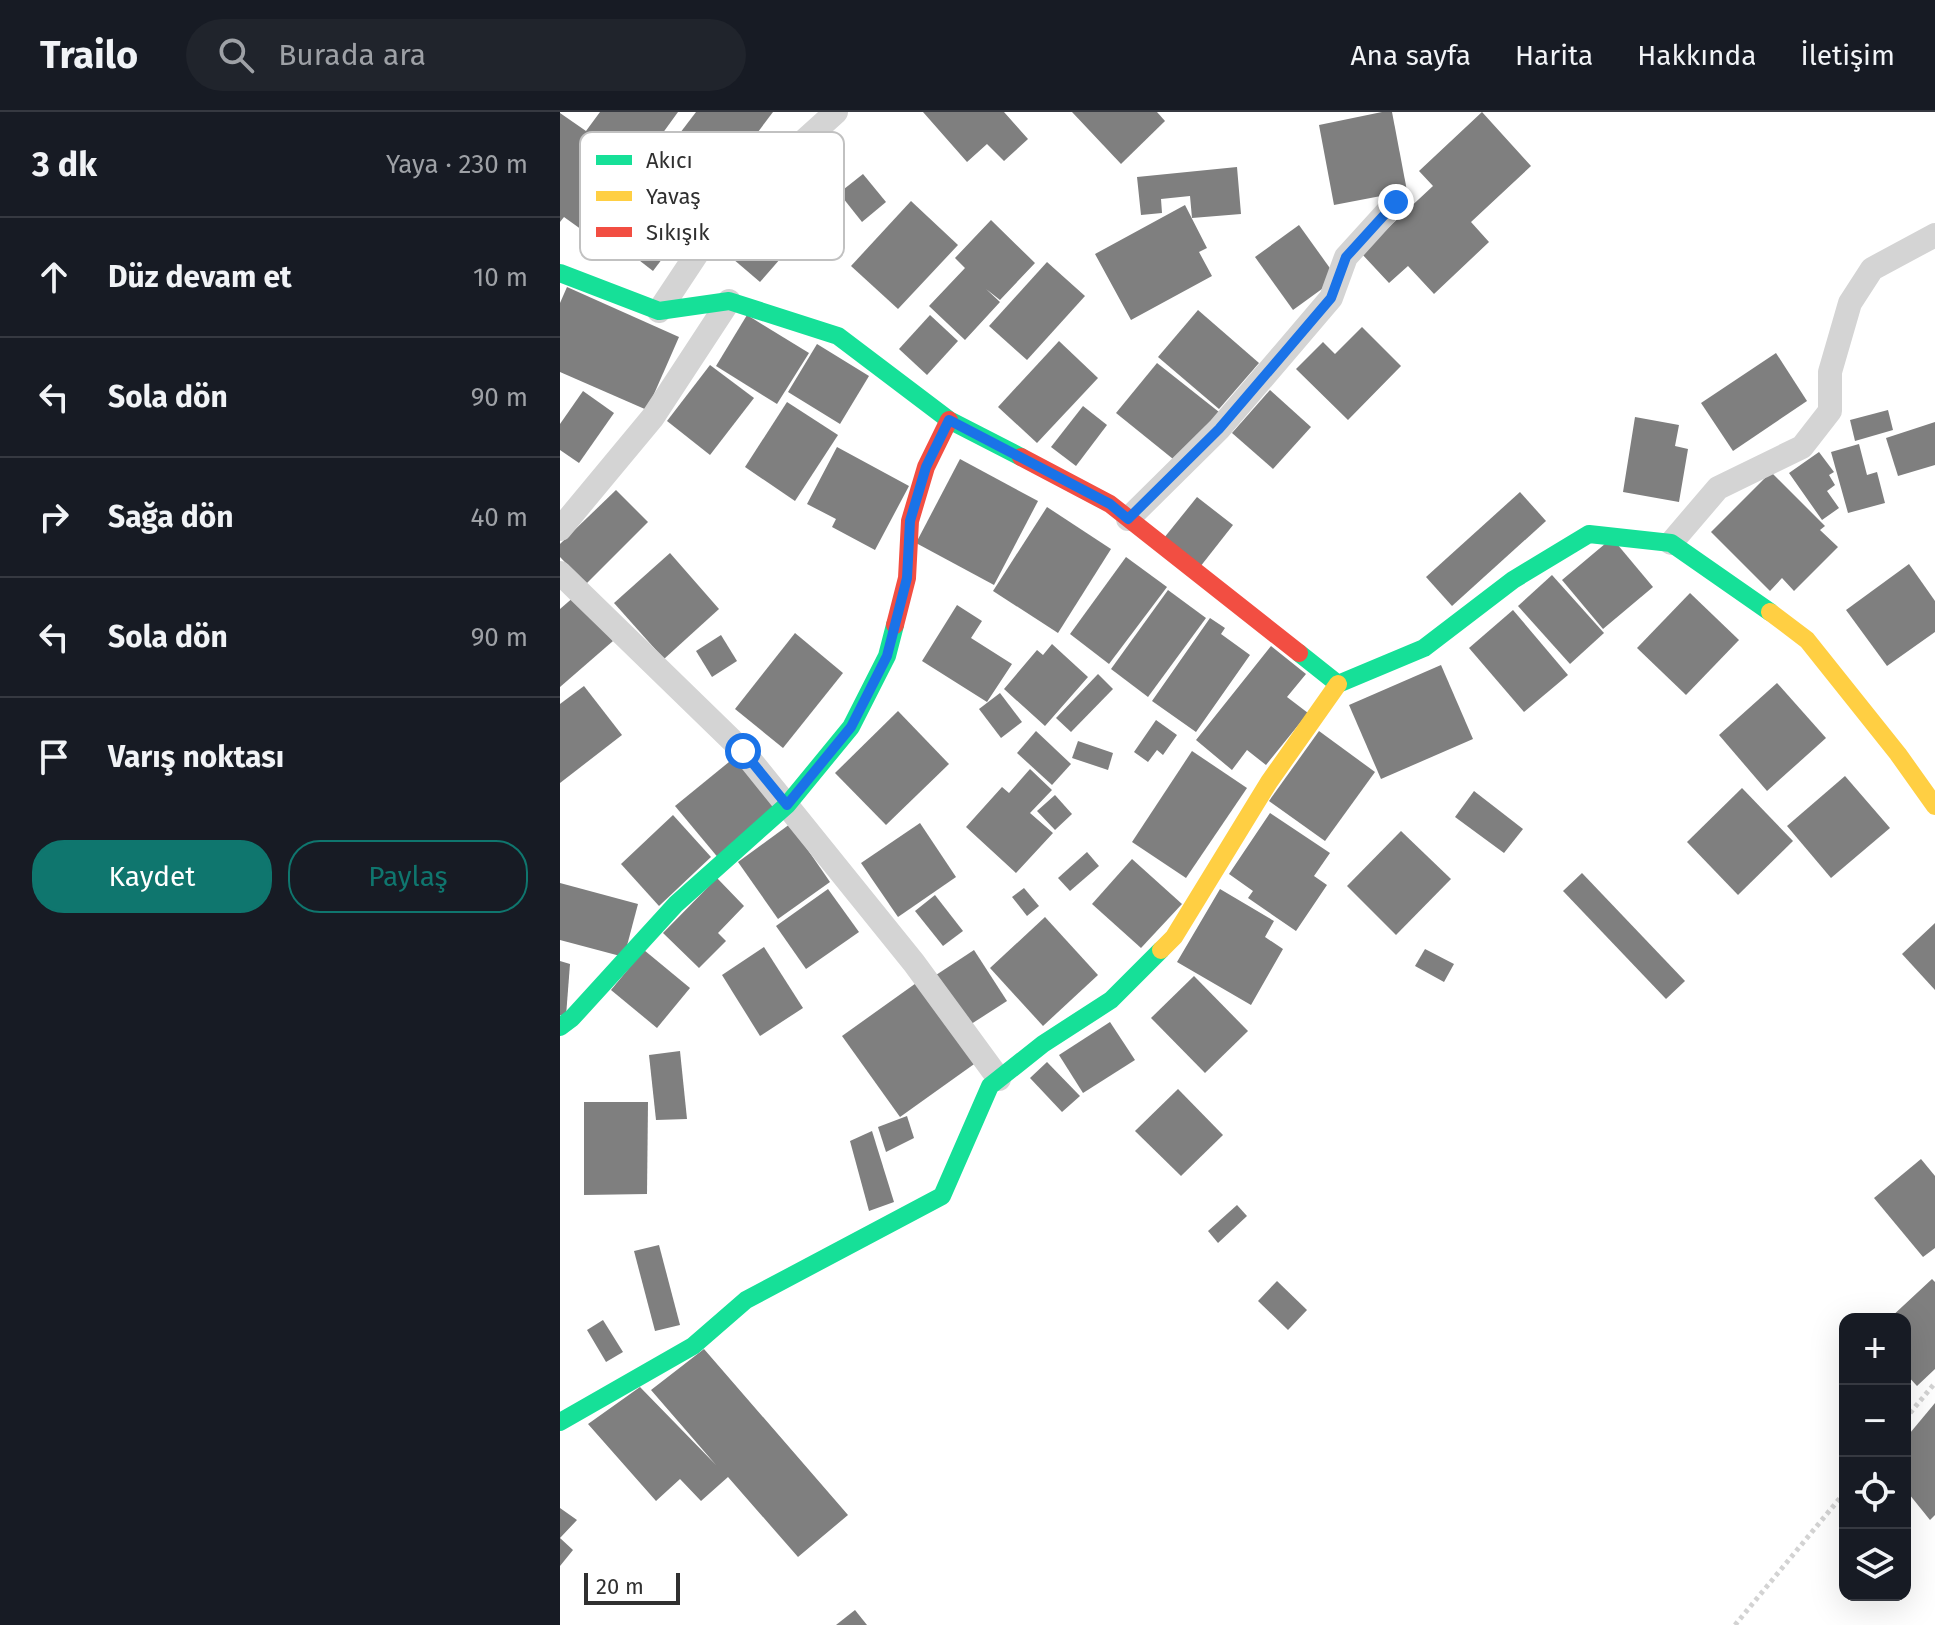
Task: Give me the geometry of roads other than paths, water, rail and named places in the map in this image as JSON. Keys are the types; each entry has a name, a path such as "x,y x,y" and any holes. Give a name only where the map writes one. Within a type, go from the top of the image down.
{"street":[{"path":"814,132 836,112"},
{"path":"1128,519 1219,429 1331,298 1346,257 1396,202"},
{"path":"1671,543 1718,488 1802,447 1830,411 1830,372 1850,303 1872,269 1935,235"},
{"path":"659,311 693,260"},
{"path":"560,273 659,311 729,301 838,336 949,420 1110,504 1338,684"},
{"path":"560,529 653,417 729,301"},
{"path":"560,1027 572,1018 676,904 787,805 851,727 887,656 907,578 910,521 926,467 949,420"},
{"path":"560,1422 693,1346 746,1300 942,1196 990,1086 1043,1044 1111,1000 1174,937 1269,782 1338,684 1424,648 1513,580 1589,534 1671,543 1740,589 1807,640 1898,754 1935,806"},
{"path":"560,573 743,751 914,963 999,1079"}]}
